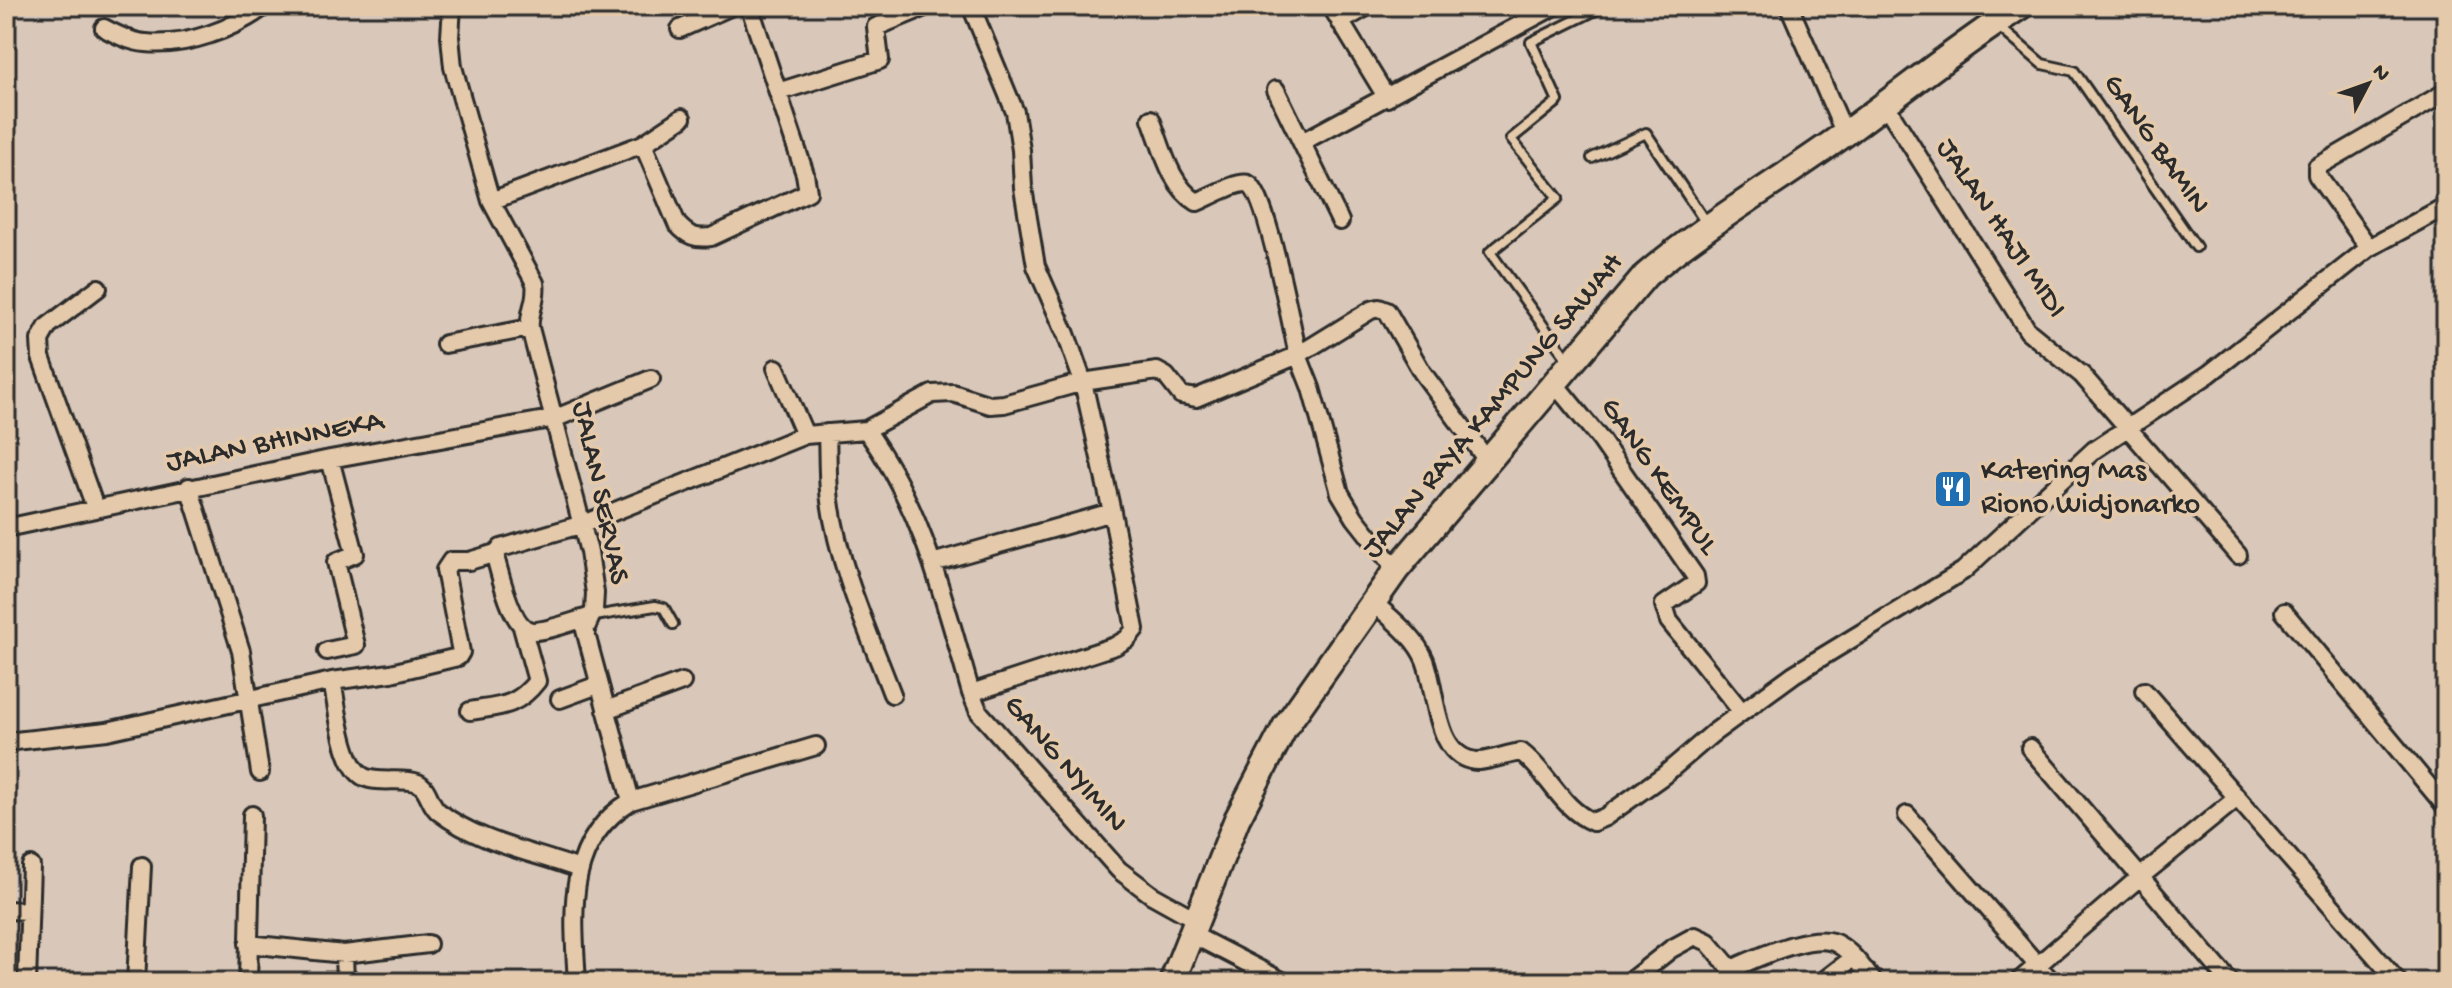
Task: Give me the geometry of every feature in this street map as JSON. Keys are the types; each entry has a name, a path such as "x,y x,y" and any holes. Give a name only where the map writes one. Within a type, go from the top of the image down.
{"street":[{"path":"104,28 145,43 165,42 229,28 265,6"},
{"name":"JALAN SERVAS","path":"452,6 450,37 453,67 491,201 535,283 537,293 530,315 530,328 583,524 595,593 594,610 585,630 631,801"},
{"path":"680,29 732,6"},
{"path":"643,144 677,224 695,239 711,237 808,192 805,174 751,11 744,6"},
{"path":"778,92 880,60 876,27 927,6"},
{"path":"971,6 1015,112 1036,266 1083,382 1135,629 1127,639 1115,646 971,693"},
{"path":"1331,6 1387,98"},
{"path":"1340,22 1368,6"},
{"path":"1302,142 1555,6"},
{"path":"1789,6 1845,134"},
{"name":"JALAN RAYA KAMPUNG SAWAH","path":"1172,982 1237,819 1285,727 1396,570 1646,275 2021,6"},
{"path":"1276,90 1340,221"},
{"path":"2369,248 2317,175 2317,167 2446,92"},
{"name":"JALAN HAJI MIDI","path":"1885,104 2028,331 2082,375 2238,555"},
{"path":"491,201 643,144 682,118"},
{"path":"1151,119 1172,171 1186,195 1197,202 1238,183 1249,184 1257,193 1266,216 1298,355 1311,388 1340,493 1355,518 1396,570"},
{"path":"1372,601 1406,633 1423,657 1432,682 1439,725 1454,751 1477,761 1521,752 1532,760 1580,817 1593,822 1605,817 1664,775 1794,674 1963,571 2094,450 2209,374 2369,248 2446,206"},
{"path":"95,507 41,357 40,340 48,326 98,288"},
{"path":"6,742 107,731 332,681 391,673 458,657 461,652 445,570 451,561 469,561 496,553 501,548 583,524 805,435 866,430 932,394 953,393 990,405 1004,404 1083,382 1157,371 1166,376 1181,395 1196,398 1298,355 1379,308 1387,311 1422,372 1489,463"},
{"path":"445,344 530,328"},
{"path":"776,368 805,435"},
{"name":"JALAN BHINNEKA","path":"6,528 189,487 556,418 651,379"},
{"name":"GANG KEMPUL","path":"1555,384 1600,439 1695,576 1696,583 1664,605 1669,621 1742,712"},
{"name":"GANG NYIMIN","path":"866,430 896,479 932,563 979,712 1119,870 1194,927 1284,982"},
{"path":"827,433 830,499 835,526 850,586 892,694"},
{"path":"327,651 356,645 336,562 355,554 330,459"},
{"path":"189,487 241,651 260,772"},
{"path":"932,563 1112,512"},
{"path":"470,711 513,704 528,693 537,681 496,553"},
{"path":"2284,612 2446,807"},
{"path":"522,627 533,631 589,617"},
{"path":"332,681 347,755 354,769 365,778 417,783 424,788 436,811 493,843 579,869"},
{"path":"606,710 682,682"},
{"path":"560,699 598,685"},
{"path":"2144,691 2398,982"},
{"path":"577,982 573,913 579,869 587,845 601,825 631,801 816,746"},
{"path":"2030,748 2230,982"},
{"path":"2018,982 2237,798"},
{"path":"248,982 252,815"},
{"path":"1907,815 2052,982"},
{"path":"27,982 31,866"},
{"path":"136,982 142,866"},
{"path":"6,910 29,911"},
{"path":"1629,982 1671,949 1695,936 1708,942 1736,976 1770,953 1828,939 1840,945 1874,982"},
{"path":"248,944 344,954 428,944"},
{"path":"344,954 345,982"},
{"path":"1822,982 1853,958"}],"lane":[{"path":"1571,363 1490,252 1558,198 1511,139 1558,101 1531,42 1604,6"},
{"name":"GANG BAMIN","path":"1994,23 2042,64 2074,71 2196,247"},
{"path":"1592,158 1646,133 1709,227"},
{"path":"589,617 655,606 664,608 673,624"}],"place":[{"name":"Katering Mas Riono Widjonarko","path":"1953,489"}]}
